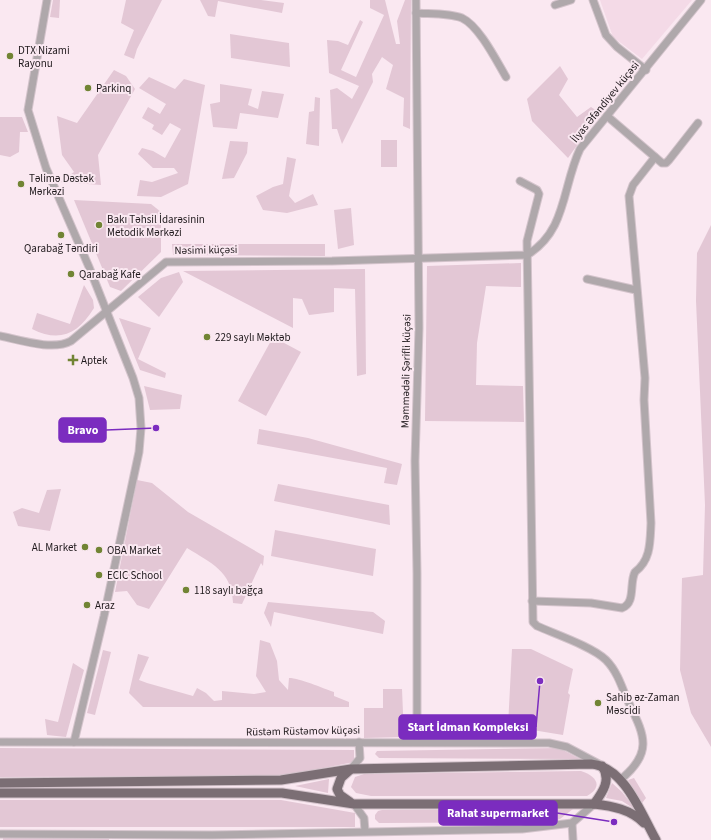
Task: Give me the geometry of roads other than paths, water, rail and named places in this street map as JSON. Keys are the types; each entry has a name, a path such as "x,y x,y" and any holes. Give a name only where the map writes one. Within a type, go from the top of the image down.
{"main road":[{"path":"0,783 281,780 351,769 571,764 601,765 607,777 603,790 594,804"},
{"name":"Rüstəm Rüstəmov küçəsi","path":"601,765 623,783"},
{"path":"351,769 341,778 337,789 340,795 354,804"},
{"path":"623,783 656,840"},
{"path":"0,793 282,793 354,804 594,804 624,810 634,815 650,830"}],"street":[{"path":"47,0 28,110 46,168 88,267 139,398 141,440 104,616 74,742"},
{"name":"Məmmədəli Şərifli küçəsi","path":"416,0 419,328 415,461 417,573 417,742"},
{"path":"555,5 571,0"},
{"path":"593,0 606,35 617,48 646,70"},
{"name":"İlyas Əfəndiyev küçəsi","path":"527,255 539,248 556,226 574,161 580,149 646,70 701,0"},
{"path":"416,13 462,18 473,25 506,77"},
{"path":"607,116 662,163 666,163 698,123"},
{"path":"532,601 591,603 622,608 627,606 630,601 635,572 643,566 646,560 650,543 651,523 644,400 645,378 636,290 629,196 633,185 655,157"},
{"path":"520,181 537,190 539,194 527,241 533,622 537,626 595,652 606,660 615,672 642,731 643,744 639,760 623,783"},
{"path":"418,257 527,255"},
{"name":"Nəsimi küçəsi","path":"0,336 28,342 64,345 71,341 166,262 340,261 418,257"},
{"path":"587,279 636,290"},
{"name":"Rüstəm Rüstəmov küçəsi","path":"0,742 223,744 417,742 554,744 579,752 601,765"},
{"path":"351,769 360,758 359,742"},
{"path":"354,804 364,818 365,831"},
{"path":"0,834 212,835 522,829 572,823 594,804"},
{"path":"572,823 573,840"}],"place":[{"name":"DTX Nizami Rayonu","path":"10,56"},
{"name":"Parkinq","path":"88,88"},
{"name":"Təlimə Dəstək Mərkəzi","path":"21,184"},
{"name":"Bakı Təhsil İdarəsinin Metodik Mərkəzi","path":"99,225"},
{"name":"Qarabağ Təndiri","path":"61,235"},
{"name":"Qarabağ Kafe","path":"71,274"},
{"name":"229 saylı Məktəb","path":"207,337"},
{"name":"Aptek","path":"73,360"},
{"name":"Bravo","path":"156,428"},
{"name":"AL Market","path":"85,547"},
{"name":"OBA Market","path":"99,550"},
{"name":"ECIC School","path":"99,575"},
{"name":"118 saylı bağça","path":"186,590"},
{"name":"Araz","path":"87,605"},
{"name":"Start İdman Kompleksi","path":"540,681"},
{"name":"Sahib əz-Zaman Məscidi","path":"598,703"},
{"name":"Rahat supermarket","path":"614,822"}]}
